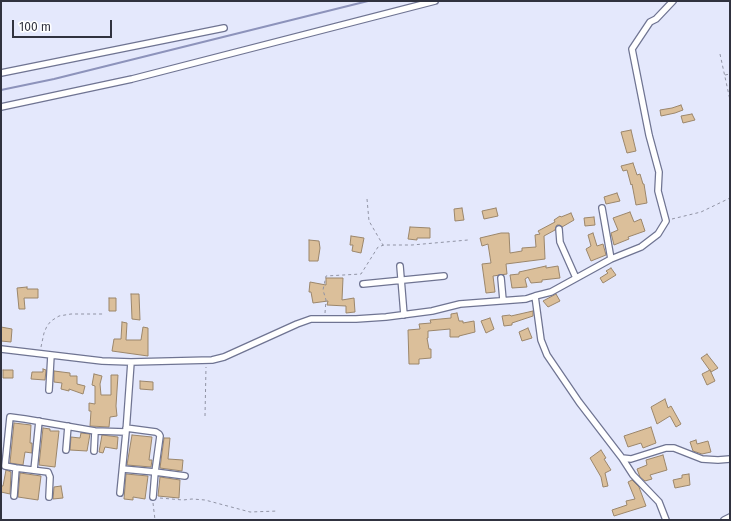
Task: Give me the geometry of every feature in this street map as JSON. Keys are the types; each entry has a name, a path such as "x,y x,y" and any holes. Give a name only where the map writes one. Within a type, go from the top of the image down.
{"street":[{"path":"1,107 132,79 435,1"},
{"path":"1,349 102,361 206,361 224,357 305,320 325,318 356,320 432,311 460,304 526,299 552,292 611,259 641,247 658,234 666,221 658,191 659,172 649,135 632,49 650,22 656,19 673,1"},
{"path":"1,73 224,28"},
{"path":"602,208 611,259"},
{"path":"559,229 560,242 576,278"},
{"path":"400,266 404,315"},
{"path":"362,284 444,276"},
{"path":"501,278 503,300"},
{"path":"535,296 541,340 547,355 579,402 634,475 659,502 666,520"},
{"path":"49,390 51,355"},
{"path":"120,492 126,430 130,362"},
{"path":"49,497 49,472 7,467 5,464 10,419 12,417 95,431 126,430 156,432 159,434 153,497"},
{"path":"34,470 39,421"},
{"path":"66,450 68,426"},
{"path":"94,451 95,431"},
{"path":"622,458 631,459 666,448 674,448 702,459 730,459"},
{"path":"14,496 16,468"},
{"path":"123,469 185,476"},
{"path":"724,520 730,517"}],"path":[{"path":"720,54 730,100"},
{"path":"724,75 730,74"},
{"path":"666,221 700,212 730,198"},
{"path":"366,199 369,221 384,245"},
{"path":"325,318 326,300 323,290 324,278 326,276 361,274 376,249 384,245 412,245 468,240"},
{"path":"40,354 44,333 51,321 59,316 71,314 103,314"},
{"path":"205,416 206,361"},
{"path":"155,520 153,497 183,500 204,500 250,512 278,511"}],"building":[{"path":"681,105 683,110 661,116 660,110"},
{"path":"692,114 695,120 683,123 681,116"},
{"path":"631,130 636,151 627,153 621,132"},
{"path":"633,163 637,175 640,174 644,184 647,203 636,205 632,184 631,185 627,170 623,171 621,166"},
{"path":"617,193 620,201 606,204 604,197"},
{"path":"462,208 464,220 455,221 454,209"},
{"path":"496,208 498,216 484,219 482,211"},
{"path":"630,212 634,222 641,219 645,231 628,237 629,239 614,245 611,233 618,230 613,218"},
{"path":"571,213 574,220 562,227 557,225 555,230 544,236 545,259 506,264 507,274 493,276 495,292 486,293 482,264 491,263 488,244 482,246 480,238 501,233 509,233 510,253 522,251 522,248 536,247 535,235 540,234 538,231 555,222 554,220 560,216 561,217"},
{"path":"594,217 595,225 585,226 584,218"},
{"path":"410,227 430,228 430,238 417,238 417,240 408,239"},
{"path":"593,233 597,246 603,244 606,255 591,261 586,249 591,246 588,235"},
{"path":"351,236 364,238 361,253 352,251 353,245 350,245"},
{"path":"309,240 319,241 320,248 318,261 309,261"},
{"path":"546,266 546,268 558,266 560,278 531,283 528,277 525,279 527,287 512,288 510,275 519,274 519,272"},
{"path":"611,268 616,275 603,283 600,278 608,273 606,271"},
{"path":"326,278 343,278 342,300 354,298 355,312 346,313 346,306 327,305 328,301 313,303 311,292 309,292 310,282 326,285"},
{"path":"27,287 27,289 38,289 38,298 24,298 25,309 19,309 17,288"},
{"path":"131,294 139,294 140,320 132,319"},
{"path":"556,294 560,301 548,307 543,301"},
{"path":"109,298 116,298 116,311 109,311"},
{"path":"533,311 533,316 512,323 512,325 504,326 502,316 511,316"},
{"path":"457,313 459,321 463,321 463,323 474,321 475,332 459,337 450,337 450,329 428,331 427,338 429,349 431,349 431,358 419,359 419,364 409,364 408,330 420,329 419,324 431,323 430,320 451,318 451,314"},
{"path":"490,318 494,329 486,333 481,321"},
{"path":"122,322 127,323 126,340 141,340 143,327 148,328 148,356 112,351 114,339 121,339"},
{"path":"1,327 12,329 11,342 1,341"},
{"path":"528,328 532,338 522,341 519,332"},
{"path":"707,354 718,368 711,372 701,358"},
{"path":"43,369 46,370 45,380 31,379 32,372 43,372"},
{"path":"3,370 13,370 13,378 3,378"},
{"path":"710,370 715,381 707,385 702,374"},
{"path":"54,371 70,373 70,376 77,376 77,384 85,386 83,394 69,389 69,391 61,389 62,383 54,382"},
{"path":"94,374 102,376 100,384 101,395 111,395 111,375 118,375 116,406 117,416 110,417 109,427 90,426 91,411 89,411 89,403 95,404 95,386 92,385"},
{"path":"140,381 153,382 153,390 140,389"},
{"path":"665,399 668,408 671,406 681,424 676,427 670,416 657,424 651,407"},
{"path":"14,423 31,425 30,443 32,443 32,453 25,452 23,465 10,463"},
{"path":"651,427 656,443 643,448 641,443 628,447 624,436"},
{"path":"43,428 50,429 50,431 59,431 55,467 39,465"},
{"path":"81,433 90,434 87,451 70,450 71,437 80,438"},
{"path":"102,435 118,437 117,449 105,447 103,453 99,452"},
{"path":"132,435 152,437 149,460 152,460 151,467 127,465"},
{"path":"164,438 170,438 168,459 183,460 182,471 160,468"},
{"path":"696,440 697,444 708,441 711,452 702,454 693,451 690,442"},
{"path":"601,450 606,458 604,459 611,470 605,473 608,486 603,487 601,477 590,458"},
{"path":"663,455 667,470 650,475 652,479 645,481 640,477 637,469 647,465 646,460"},
{"path":"6,470 11,472 10,494 1,492 1,486 3,486"},
{"path":"20,473 41,476 38,500 18,497"},
{"path":"126,474 148,476 145,499 133,497 133,500 124,499"},
{"path":"689,474 690,485 675,488 673,480 682,478 682,475"},
{"path":"160,477 180,480 179,498 158,496"},
{"path":"632,480 639,487 646,506 614,516 612,510 627,505 626,501 635,499 628,482"},
{"path":"61,486 63,498 53,499 54,487"}],"waterway":[{"path":"1,90 54,79 368,1"}]}
